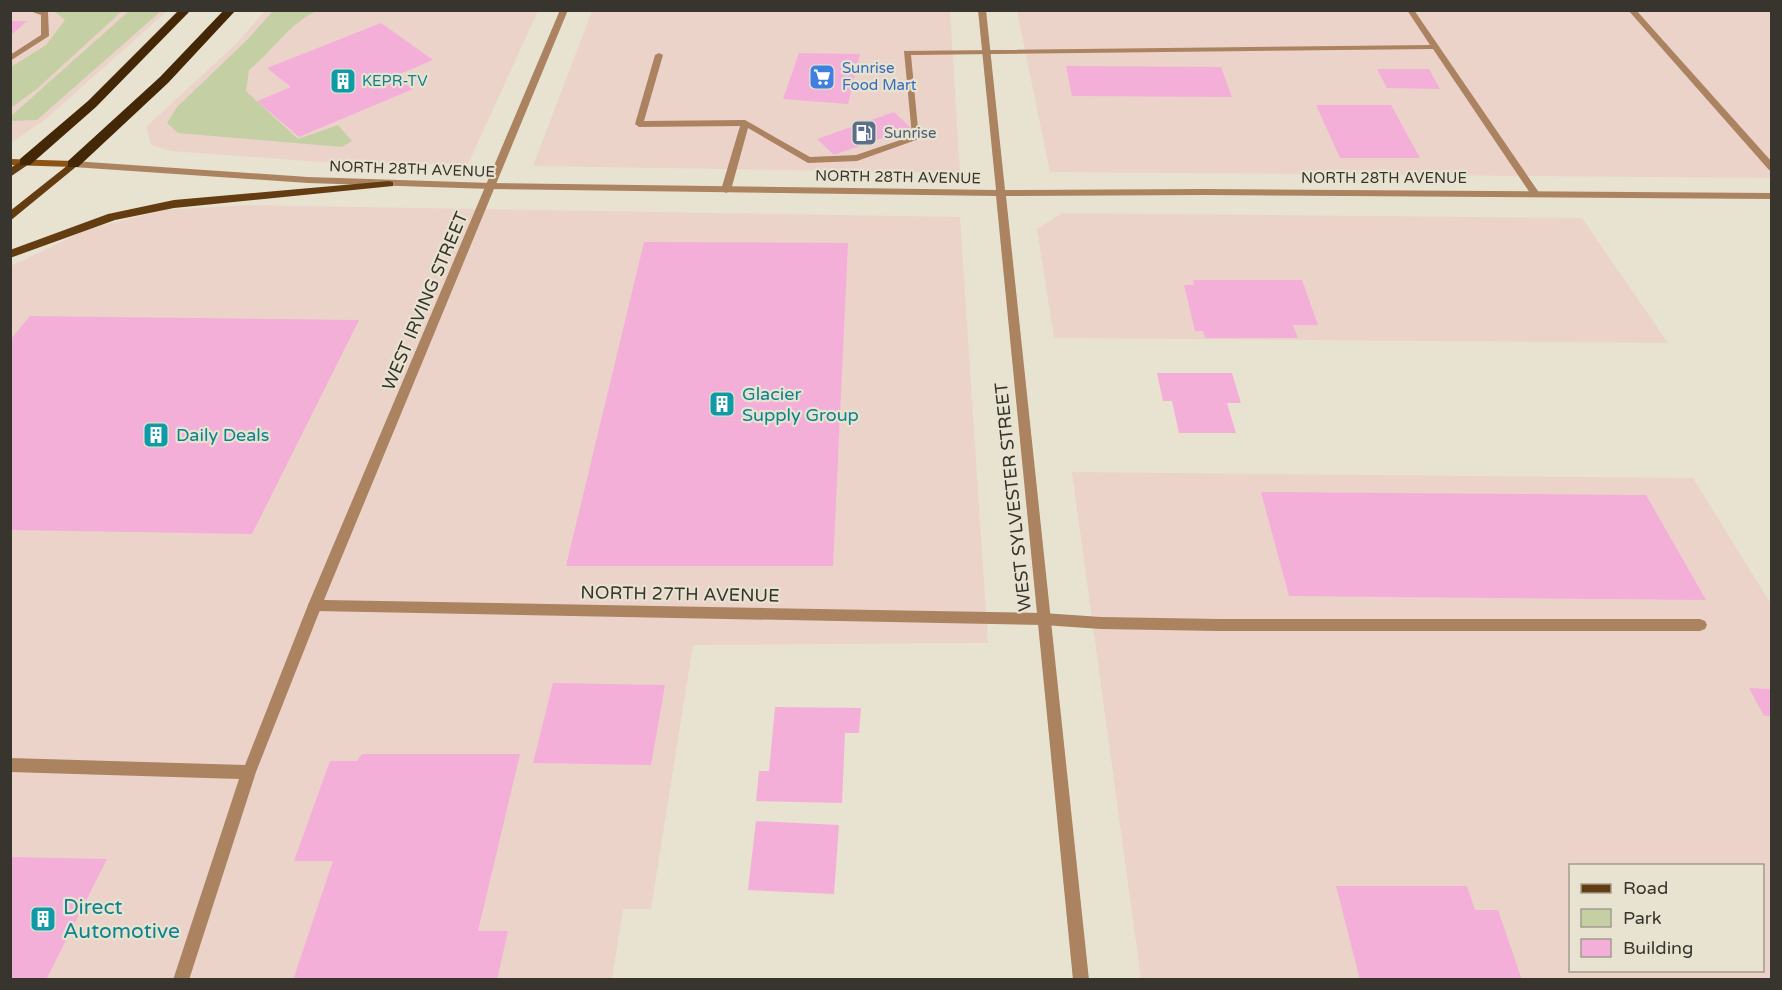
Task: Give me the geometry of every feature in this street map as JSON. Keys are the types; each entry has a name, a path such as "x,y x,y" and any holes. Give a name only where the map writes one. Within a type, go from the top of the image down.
{"highway":[{"path":"25,162 92,104 186,10"},
{"path":"73,164 164,80 231,10"}],"main road":[{"name":"NORTH 28TH AVENUE","path":"10,162 73,164"},
{"path":"10,174 25,162"},
{"path":"10,217 73,164"},
{"path":"10,254 112,217 174,204 389,184"}],"street":[{"path":"10,58 45,36 45,14 30,10"},
{"name":"WEST IRVING STREET","path":"181,980 249,772 315,605 564,10"},
{"name":"WEST SYLVESTER STREET","path":"982,10 1081,980"},
{"path":"1410,10 1535,194"},
{"path":"1631,10 1772,168"},
{"path":"658,56 639,124 745,123 808,160 857,158 916,137 907,53 1435,47"},
{"path":"726,190 745,123"},
{"name":"NORTH 28TH AVENUE","path":"73,164 389,184 491,186 1000,193 1772,196"},
{"name":"NORTH 27TH AVENUE","path":"315,605 1043,619 1101,623 1219,625 1700,625"},
{"path":"10,765 249,772"}],"shaded area":[{"path":"11,11 167,11 47,118 11,143"},
{"path":"265,11 538,11 468,164 335,163 170,151 151,145 146,127 237,43"},
{"path":"592,11 950,11 960,173 533,166"},
{"path":"1017,11 1771,11 1771,178 1050,172"},
{"path":"245,205 960,217 988,643 693,645 651,909 623,909 612,979 11,980 11,266 88,229 165,210"},
{"path":"1062,213 1582,218 1668,343 1054,338 1037,229"},
{"path":"1072,472 1693,478 1771,604 1771,979 1141,979"}],"green space":[{"path":"54,11 122,11 38,88 11,108 11,67 46,45 65,20"},
{"path":"129,11 161,11 37,120 11,121 11,116"},
{"path":"273,11 317,11 289,30 249,70 246,91 298,139 338,125 352,141 342,147 178,133 167,123 177,107 246,41"}],"building":[{"path":"10,21 27,21 10,36"},
{"name":"KEPR-TV","path":"381,23 433,60 395,76 413,89 299,137 257,101 291,87 267,68"},
{"name":"Sunrise Food Mart","path":"799,53 860,54 848,104 783,99"},
{"path":"1066,66 1221,67 1232,97 1072,96"},
{"path":"1377,69 1429,69 1440,89 1387,88"},
{"path":"1316,105 1391,105 1420,158 1340,158"},
{"name":"Sunrise","path":"894,112 911,128 834,155 817,139"},
{"name":"Glacier Supply Group","path":"644,242 848,243 833,566 566,566"},
{"path":"1193,280 1302,280 1318,325 1293,325 1298,338 1205,338 1203,331 1195,331 1184,285 1194,285"},
{"name":"Daily Deals","path":"30,316 359,320 252,534 10,530 10,340"},
{"path":"1157,373 1232,373 1241,403 1227,403 1236,433 1179,433 1172,401 1163,401"},
{"path":"1261,492 1646,495 1706,600 1289,596"},
{"path":"553,683 665,685 651,765 533,763"},
{"path":"1749,688 1772,689 1772,716 1764,716"},
{"path":"775,707 861,708 859,733 845,733 842,803 756,801 759,771 769,771"},
{"path":"362,754 520,754 478,931 508,931 497,980 293,980 333,861 294,861 330,761 357,761"},
{"path":"756,821 839,825 834,894 748,890"},
{"name":"Direct Automotive","path":"10,857 107,859 46,980 10,980"},
{"path":"1336,886 1467,886 1475,910 1498,910 1522,980 1360,980"}],"place":[{"name":"Sunrise Food Mart","path":"822,77"},
{"name":"KEPR-TV","path":"343,81"},
{"name":"Sunrise","path":"864,133"},
{"name":"Glacier Supply Group","path":"722,404"},
{"name":"Daily Deals","path":"156,435"},
{"name":"Direct Automotive","path":"43,919"}]}
